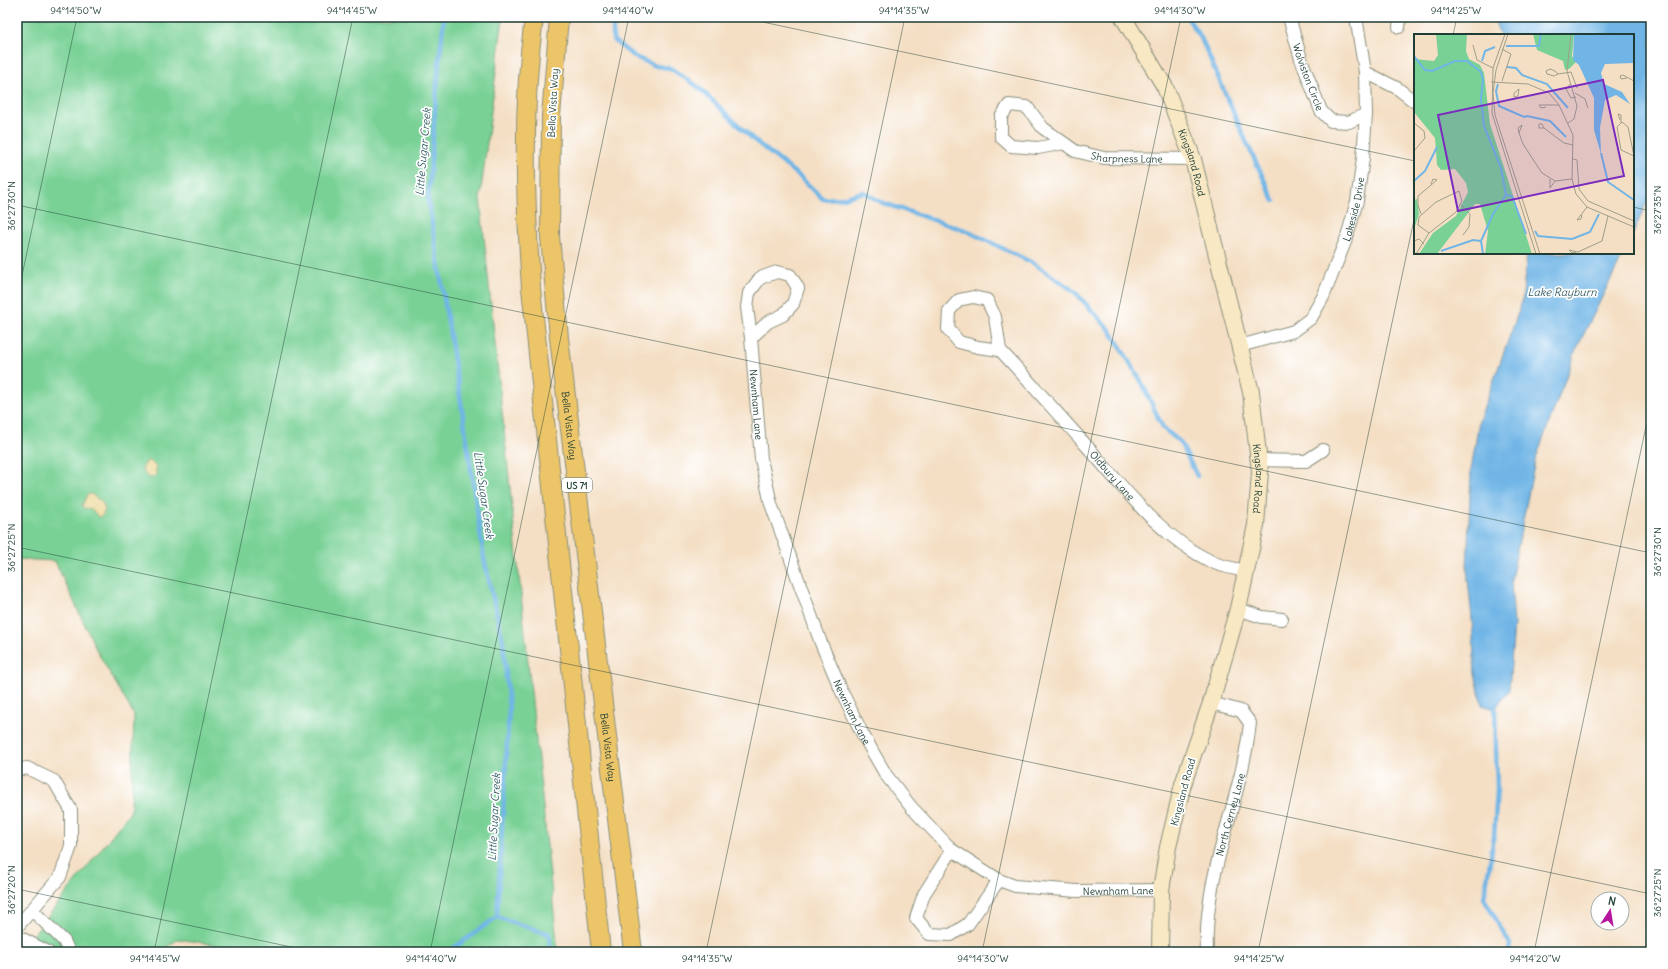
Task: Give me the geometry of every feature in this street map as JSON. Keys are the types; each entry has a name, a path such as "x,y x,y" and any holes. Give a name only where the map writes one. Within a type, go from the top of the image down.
{"main road":[{"name":"US 71","path":"534,17 526,100 525,204 530,288 601,952"},
{"name":"Bella Vista Way","path":"560,17 551,116 550,236 560,346 633,952"}],"street":[{"name":"Kingsland Road","path":"1123,17 1165,87 1193,159 1251,392 1260,472 1256,524 1238,609 1211,703 1183,784 1168,847 1161,890 1160,952"},
{"name":"Wolviston Circle","path":"1289,17 1301,59 1321,111 1332,121 1349,122 1366,114"},
{"name":"Lakeside Drive","path":"1240,346 1294,331 1310,318 1323,298 1347,237 1357,201 1363,158 1366,114 1365,72 1356,17"},
{"path":"1365,72 1397,88 1414,101"},
{"name":"Sharpness Lane","path":"1064,143 1038,148 1011,146 1001,137 1001,117 1009,105 1026,106 1043,128 1064,143 1075,151 1104,158 1193,159"},
{"name":"Newnham Lane","path":"751,338 768,322 783,316 793,304 798,288 790,275 777,272 760,278 749,293 747,307 761,459 773,511 821,643 840,690 886,775 912,808 952,850 999,880 1015,886 1077,891 1161,890"},
{"path":"973,296 988,300 995,317 1000,350 978,347 959,342 948,329 949,311 959,300 973,296"},
{"name":"Oldbury Lane","path":"1000,350 1160,526 1187,547 1212,562 1247,571"},
{"path":"1259,460 1306,461 1323,450"},
{"path":"1238,609 1262,617 1282,620"},
{"name":"North Cerney Lane","path":"1207,952 1208,912 1222,845 1248,746 1250,723 1241,711 1211,703"},
{"path":"17,770 26,768 54,781 71,810 71,846 60,877 17,927"},
{"path":"952,850 924,894 916,918 929,934 951,935 968,924 999,880"},
{"path":"32,910 64,941 69,952"},
{"path":"17,936 48,952"}],"green space":[{"path":"17,17 503,17 480,198 558,952 224,952 223,946 178,939 161,952 20,952 131,811 134,715 97,651 55,561 17,559"}],"sand":[{"path":"147,461 150,461 156,467 156,475 152,478 146,475 142,469"},
{"path":"91,494 102,502 105,510 102,516 98,517 92,510 82,506 87,495"}],"water":[{"path":"1493,17 1651,17 1651,196 1648,199 1634,232 1634,34 1500,34"},
{"name":"Lake Rayburn","path":"1527,254 1624,254 1576,350 1535,461 1511,580 1514,624 1509,690 1495,709 1482,705 1475,674 1467,569 1471,470 1479,421 1522,302"}],"waterway":[{"name":"Little Sugar Creek","path":"444,17 428,199 464,421 484,559 503,641 509,709 497,917 448,952"},
{"path":"613,17 613,40 635,57 656,66 670,68 697,86 754,140 800,177 823,199 843,198 863,192 883,203 967,231 1033,263 1074,291 1110,330 1141,381 1163,428 1180,442 1197,476"},
{"path":"1187,17 1201,38 1274,201"},
{"path":"1495,704 1497,789 1494,837 1484,898 1510,944 1509,952"},
{"path":"497,917 549,934 551,952"}]}
